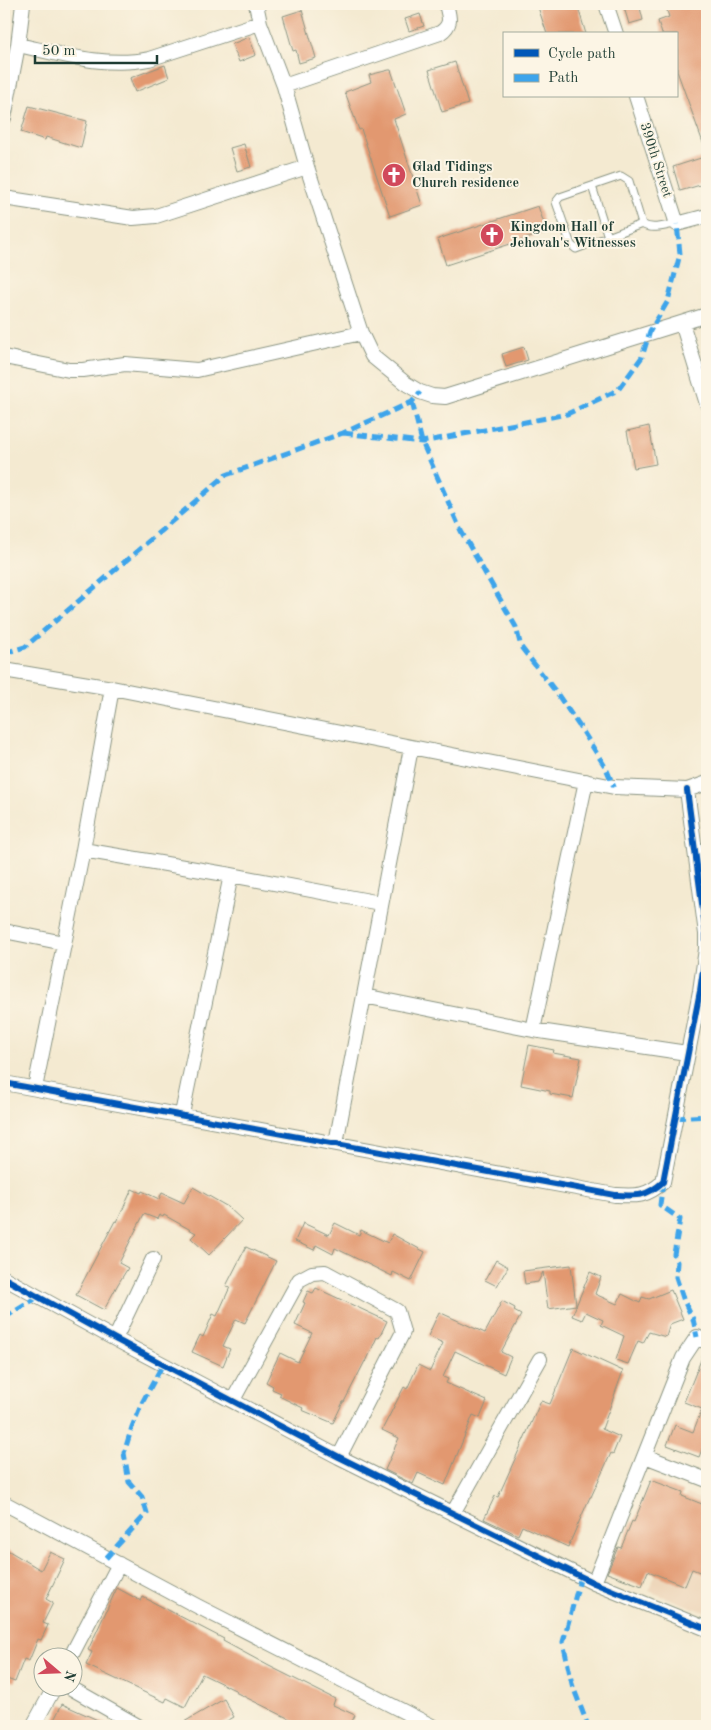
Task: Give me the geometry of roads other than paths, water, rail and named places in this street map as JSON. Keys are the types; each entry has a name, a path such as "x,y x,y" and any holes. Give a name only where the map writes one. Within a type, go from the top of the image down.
{"street":[{"path":"4,118 18,45 23,4"},
{"path":"256,4 260,23 284,86 307,167 361,333 372,356 405,383 420,392 432,396 445,396 650,331 707,315"},
{"path":"284,86 440,33 447,28 449,22 446,4"},
{"path":"606,4 615,32"},
{"path":"18,45 98,61 135,62 260,23"},
{"name":"390th Street","path":"637,98 677,224"},
{"path":"4,198 133,218 156,216 307,167"},
{"path":"677,224 707,216"},
{"path":"682,323 707,404"},
{"path":"4,357 69,370 125,364 197,370 361,333"},
{"path":"4,670 112,688 614,787 687,790 707,783"},
{"path":"35,1088 83,850 112,688"},
{"path":"336,1143 380,903 411,748"},
{"path":"533,1030 586,781"},
{"path":"4,1082 615,1195 638,1196 653,1191 663,1182 700,991 706,949 706,934 687,790"},
{"path":"83,850 380,903"},
{"path":"182,1114 231,875"},
{"path":"4,931 64,943"},
{"path":"364,996 533,1030 687,1053"},
{"path":"115,1339 153,1259"},
{"path":"233,1400 299,1280 312,1272 325,1272 397,1311 403,1332 338,1457"},
{"path":"4,1278 338,1457 594,1583 707,1629"},
{"path":"594,1583 683,1358 697,1337 707,1342"},
{"path":"453,1513 540,1359"},
{"path":"645,1456 707,1480"},
{"path":"4,1503 432,1726"},
{"path":"75,1648 119,1564"},
{"path":"82,1694 138,1726"},
{"path":"33,1726 48,1698"}],"lane":[{"path":"642,224 576,249 571,245 556,202 560,197 621,176 629,181 642,224 647,228 659,228 677,224"},
{"path":"592,186 608,237"}],"place":[{"name":"Glad Tidings Church residence","path":"394,175"},
{"name":"Kingdom Hall of Jehovah's Witnesses","path":"492,235"}]}
